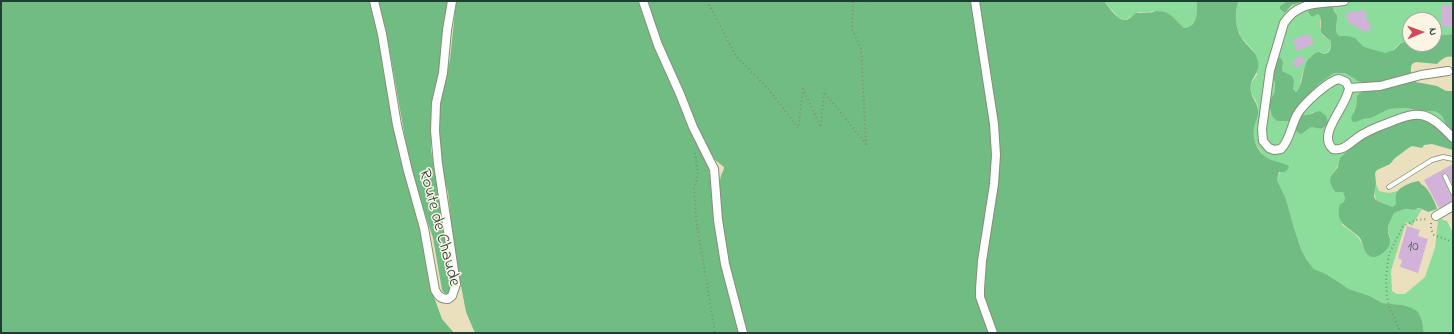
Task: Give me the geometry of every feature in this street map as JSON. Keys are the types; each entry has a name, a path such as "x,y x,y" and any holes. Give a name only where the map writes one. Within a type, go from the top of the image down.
{"street":[{"name":"Route de Chaude","path":"374,1 382,34 397,125 424,228 435,290 438,296 443,299 448,299 452,296 456,284 437,158 435,131 436,103 443,73 447,30 452,1"},
{"path":"642,1 658,45 693,127 714,169 718,220 725,264 743,333"},
{"path":"975,1 994,124 996,155 994,184 982,261 980,289 980,297 994,333"},
{"path":"1344,1 1307,5 1294,11 1284,23 1268,80 1262,129 1263,141 1266,146 1274,150 1281,149 1284,146 1296,116 1301,108 1332,81 1343,80 1349,88 1344,102 1327,134 1328,142 1333,149 1340,150 1356,138 1412,114 1419,114 1431,118 1453,138"},
{"path":"1349,88 1380,86 1421,75 1448,71"},
{"path":"1435,217 1453,206"}],"lane":[{"path":"1389,187 1432,160 1443,157 1453,159"},
{"path":"1445,176 1453,193"}],"path":[{"path":"707,1 736,56 770,91 798,128 803,89 822,127 824,92 866,144 861,48 852,29 853,1"},
{"path":"695,151 698,175 694,188 696,219 715,333"},
{"path":"1435,217 1431,225 1434,235 1453,242"},
{"path":"1401,333 1390,309 1387,298 1386,278 1389,254 1403,226 1416,220 1435,217"}],"green space":[{"path":"1,1 371,1 381,42 397,143 421,228 430,286 442,319 454,333 1,333"},
{"path":"378,1 449,1 441,64 431,111 431,150 454,284 450,293 445,294 442,290 433,238 415,184 408,155 386,30"},
{"path":"456,1 639,1 658,55 708,165 741,333 475,333 466,312 454,249 448,192 443,177 438,144 439,109 450,60"},
{"path":"646,1 1104,1 1119,18 1125,20 1136,13 1157,11 1165,12 1172,16 1184,28 1192,25 1196,18 1197,1 1238,1 1236,18 1238,32 1255,54 1258,62 1258,68 1250,88 1258,110 1254,128 1256,145 1261,153 1271,160 1289,166 1285,172 1279,172 1277,180 1286,199 1301,249 1306,259 1314,269 1326,274 1349,289 1370,296 1382,303 1402,305 1412,308 1418,312 1422,321 1424,333 747,333 730,270 724,238 719,187 724,167 714,159 696,125 690,107 664,49"},
{"path":"1104,1 1197,1 1197,14 1192,25 1184,28 1172,16 1152,11 1148,13 1139,12 1125,20 1119,18"},
{"path":"1238,1 1287,1 1280,6 1280,9 1285,13 1295,4 1313,1 1316,15 1318,14 1320,16 1320,27 1323,36 1331,42 1331,46 1327,53 1315,53 1308,61 1301,79 1300,88 1296,92 1293,89 1293,84 1282,71 1283,63 1275,81 1275,91 1272,97 1282,121 1291,122 1303,133 1311,127 1321,129 1324,128 1328,123 1313,112 1306,116 1299,114 1297,106 1319,84 1334,73 1345,73 1364,83 1363,89 1357,97 1356,107 1353,112 1356,122 1371,118 1389,109 1407,108 1419,111 1437,112 1442,116 1446,125 1453,131 1453,141 1450,141 1447,137 1394,124 1359,141 1349,149 1331,176 1339,192 1343,192 1345,198 1342,225 1362,242 1365,251 1390,238 1388,231 1394,213 1405,209 1422,209 1412,226 1406,222 1391,271 1392,291 1397,294 1405,294 1425,277 1435,248 1438,221 1441,219 1447,221 1453,233 1453,333 1424,333 1422,321 1402,305 1382,303 1370,296 1349,289 1326,274 1314,269 1306,259 1294,228 1286,199 1277,180 1280,172 1258,148 1253,136 1253,129 1258,114 1258,108 1250,89 1257,75 1253,50 1241,37 1235,19"},
{"path":"1287,1 1306,1 1292,5 1285,13 1280,9 1280,6"},
{"path":"1333,1 1453,1 1453,34 1442,35 1442,12 1402,12 1402,43 1389,52 1377,52 1361,46 1355,39 1339,36 1337,34 1337,15 1332,7"},
{"path":"1332,4 1337,15 1336,31 1339,36 1355,38 1364,47 1385,53 1394,50 1402,43 1402,52 1442,52 1442,35 1453,34 1453,57 1445,58 1437,64 1416,62 1412,64 1411,73 1416,82 1437,86 1446,91 1453,91 1453,131 1446,125 1442,116 1437,112 1419,111 1407,108 1389,109 1371,118 1353,122 1351,118 1356,107 1357,96 1363,89 1364,83 1345,73 1334,73 1319,84 1297,106 1299,114 1302,115 1320,111 1326,116 1328,123 1324,128 1321,129 1311,127 1300,134 1296,131 1293,123 1287,121 1277,121 1272,116 1269,103 1275,91 1275,81 1269,77 1277,56 1281,58 1283,63 1282,71 1292,76 1294,81 1293,89 1296,92 1300,86 1308,60 1317,52 1324,54 1330,50 1330,40 1321,32 1320,16 1318,14 1312,17 1308,12 1310,9"},
{"path":"1412,117 1433,122 1450,141 1453,141 1453,150 1432,144 1424,145 1422,148 1410,147 1395,158 1390,164 1377,170 1375,173 1376,184 1374,196 1379,202 1393,207 1396,204 1396,194 1400,189 1409,183 1419,181 1429,192 1437,209 1428,212 1420,208 1414,210 1405,209 1394,213 1388,227 1390,244 1381,254 1372,257 1366,253 1360,238 1341,221 1339,216 1340,204 1344,202 1345,198 1343,192 1336,192 1333,189 1330,182 1331,176 1338,167 1340,158 1362,137"},
{"path":"1376,184 1379,191 1389,193 1398,191 1396,195 1396,205 1393,207 1383,204 1377,200 1375,194"}],"building":[{"path":"1441,5 1453,5 1453,27 1442,26"},
{"path":"1366,10 1367,22 1370,22 1371,30 1363,31 1347,21 1346,13"},
{"path":"1307,34 1308,37 1311,36 1314,44 1297,51 1293,40"},
{"path":"1300,55 1305,61 1297,68 1292,63"},
{"path":"1453,164 1453,185 1447,173 1444,173 1442,176 1450,194 1453,196 1453,201 1439,208 1424,180"},
{"path":"1407,226 1420,230 1418,236 1428,239 1418,273 1400,267 1402,260 1398,258"}]}
